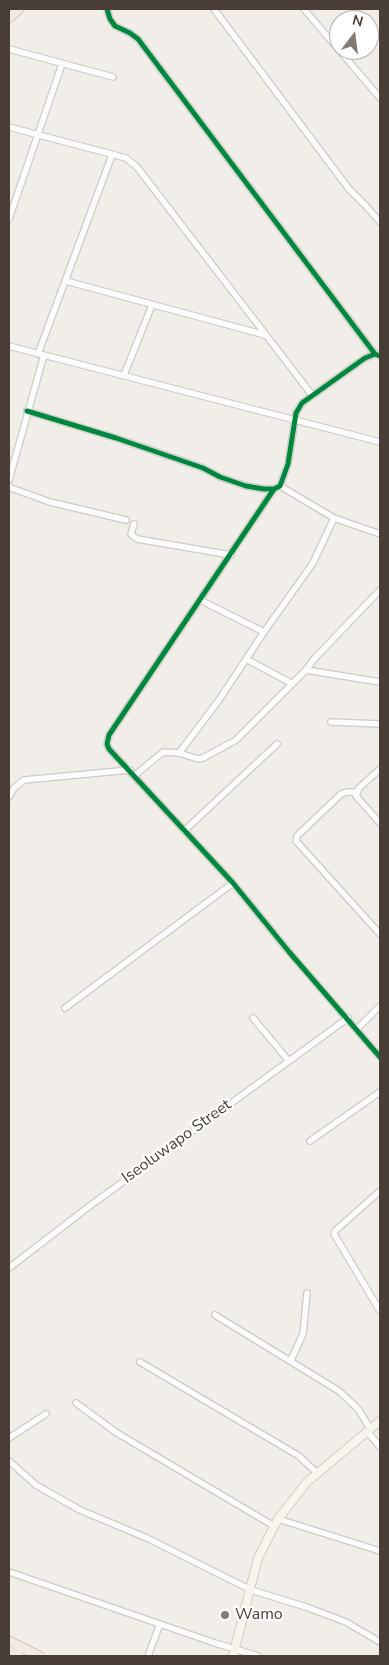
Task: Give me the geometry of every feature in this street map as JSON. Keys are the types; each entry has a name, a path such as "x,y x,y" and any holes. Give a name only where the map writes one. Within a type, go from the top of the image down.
{"main road":[{"path":"9,18 19,9"},
{"path":"9,1641 38,1656"},
{"path":"9,1652 19,1656"}],"street":[{"path":"107,9 110,20 116,26 138,39 378,355 365,358 302,403 296,413 288,464 277,487 109,735 107,744 109,749 135,775 233,884 380,1057"},
{"path":"214,9 349,189 380,222"},
{"path":"304,9 329,38"},
{"path":"9,49 113,77"},
{"path":"348,60 380,98"},
{"path":"9,219 62,64"},
{"path":"9,127 126,158 137,167 312,395"},
{"path":"9,480 41,355 112,154"},
{"path":"66,281 265,335"},
{"path":"124,375 152,305"},
{"path":"9,346 380,442"},
{"path":"27,411 116,438 203,468 220,477 246,486 264,489 277,487 334,518 380,534"},
{"path":"9,486 50,502 126,520"},
{"path":"179,753 219,700 313,563 334,518"},
{"path":"134,524 131,534 137,539 231,555"},
{"path":"135,775 163,752 179,753 198,759 236,740 306,670 315,658 380,590"},
{"path":"200,600 264,632"},
{"path":"246,659 291,683"},
{"path":"306,670 380,682"},
{"path":"330,722 380,724"},
{"path":"184,831 277,744"},
{"path":"356,792 380,769"},
{"path":"9,798 18,784 24,780 130,770"},
{"path":"356,792 356,796 380,823"},
{"path":"356,792 341,794 298,836 296,841 380,934"},
{"path":"65,1008 233,884"},
{"path":"356,1029 380,1006"},
{"path":"252,1018 288,1060"},
{"name":"Iseoluwapo Street","path":"9,1268 86,1208 348,1018"},
{"path":"310,1141 380,1092"},
{"path":"380,1191 334,1234 380,1311"},
{"path":"291,1360 303,1334 307,1293"},
{"path":"215,1315 330,1384 349,1399 380,1447"},
{"path":"140,1362 299,1456 317,1473"},
{"path":"76,1403 117,1433 276,1522 380,1551"},
{"path":"9,1438 46,1414"},
{"path":"234,1653 258,1558 276,1522 301,1489 317,1473 380,1421"},
{"path":"9,1461 36,1485 80,1510 155,1542 251,1590 346,1622 380,1642"},
{"path":"9,1572 160,1624 234,1653 258,1656"},
{"path":"148,1656 160,1624"}],"cycle path":[{"path":"107,9 110,19 115,26 138,39 375,354"},
{"path":"27,411 116,438 203,468 220,477 246,486 274,489 280,486 288,464 296,413 302,403 365,358 375,354 380,356"},
{"path":"274,489 109,735 107,744 109,749 233,883 290,953 380,1057"}],"place":[{"name":"Wamo","path":"225,1615"}]}
